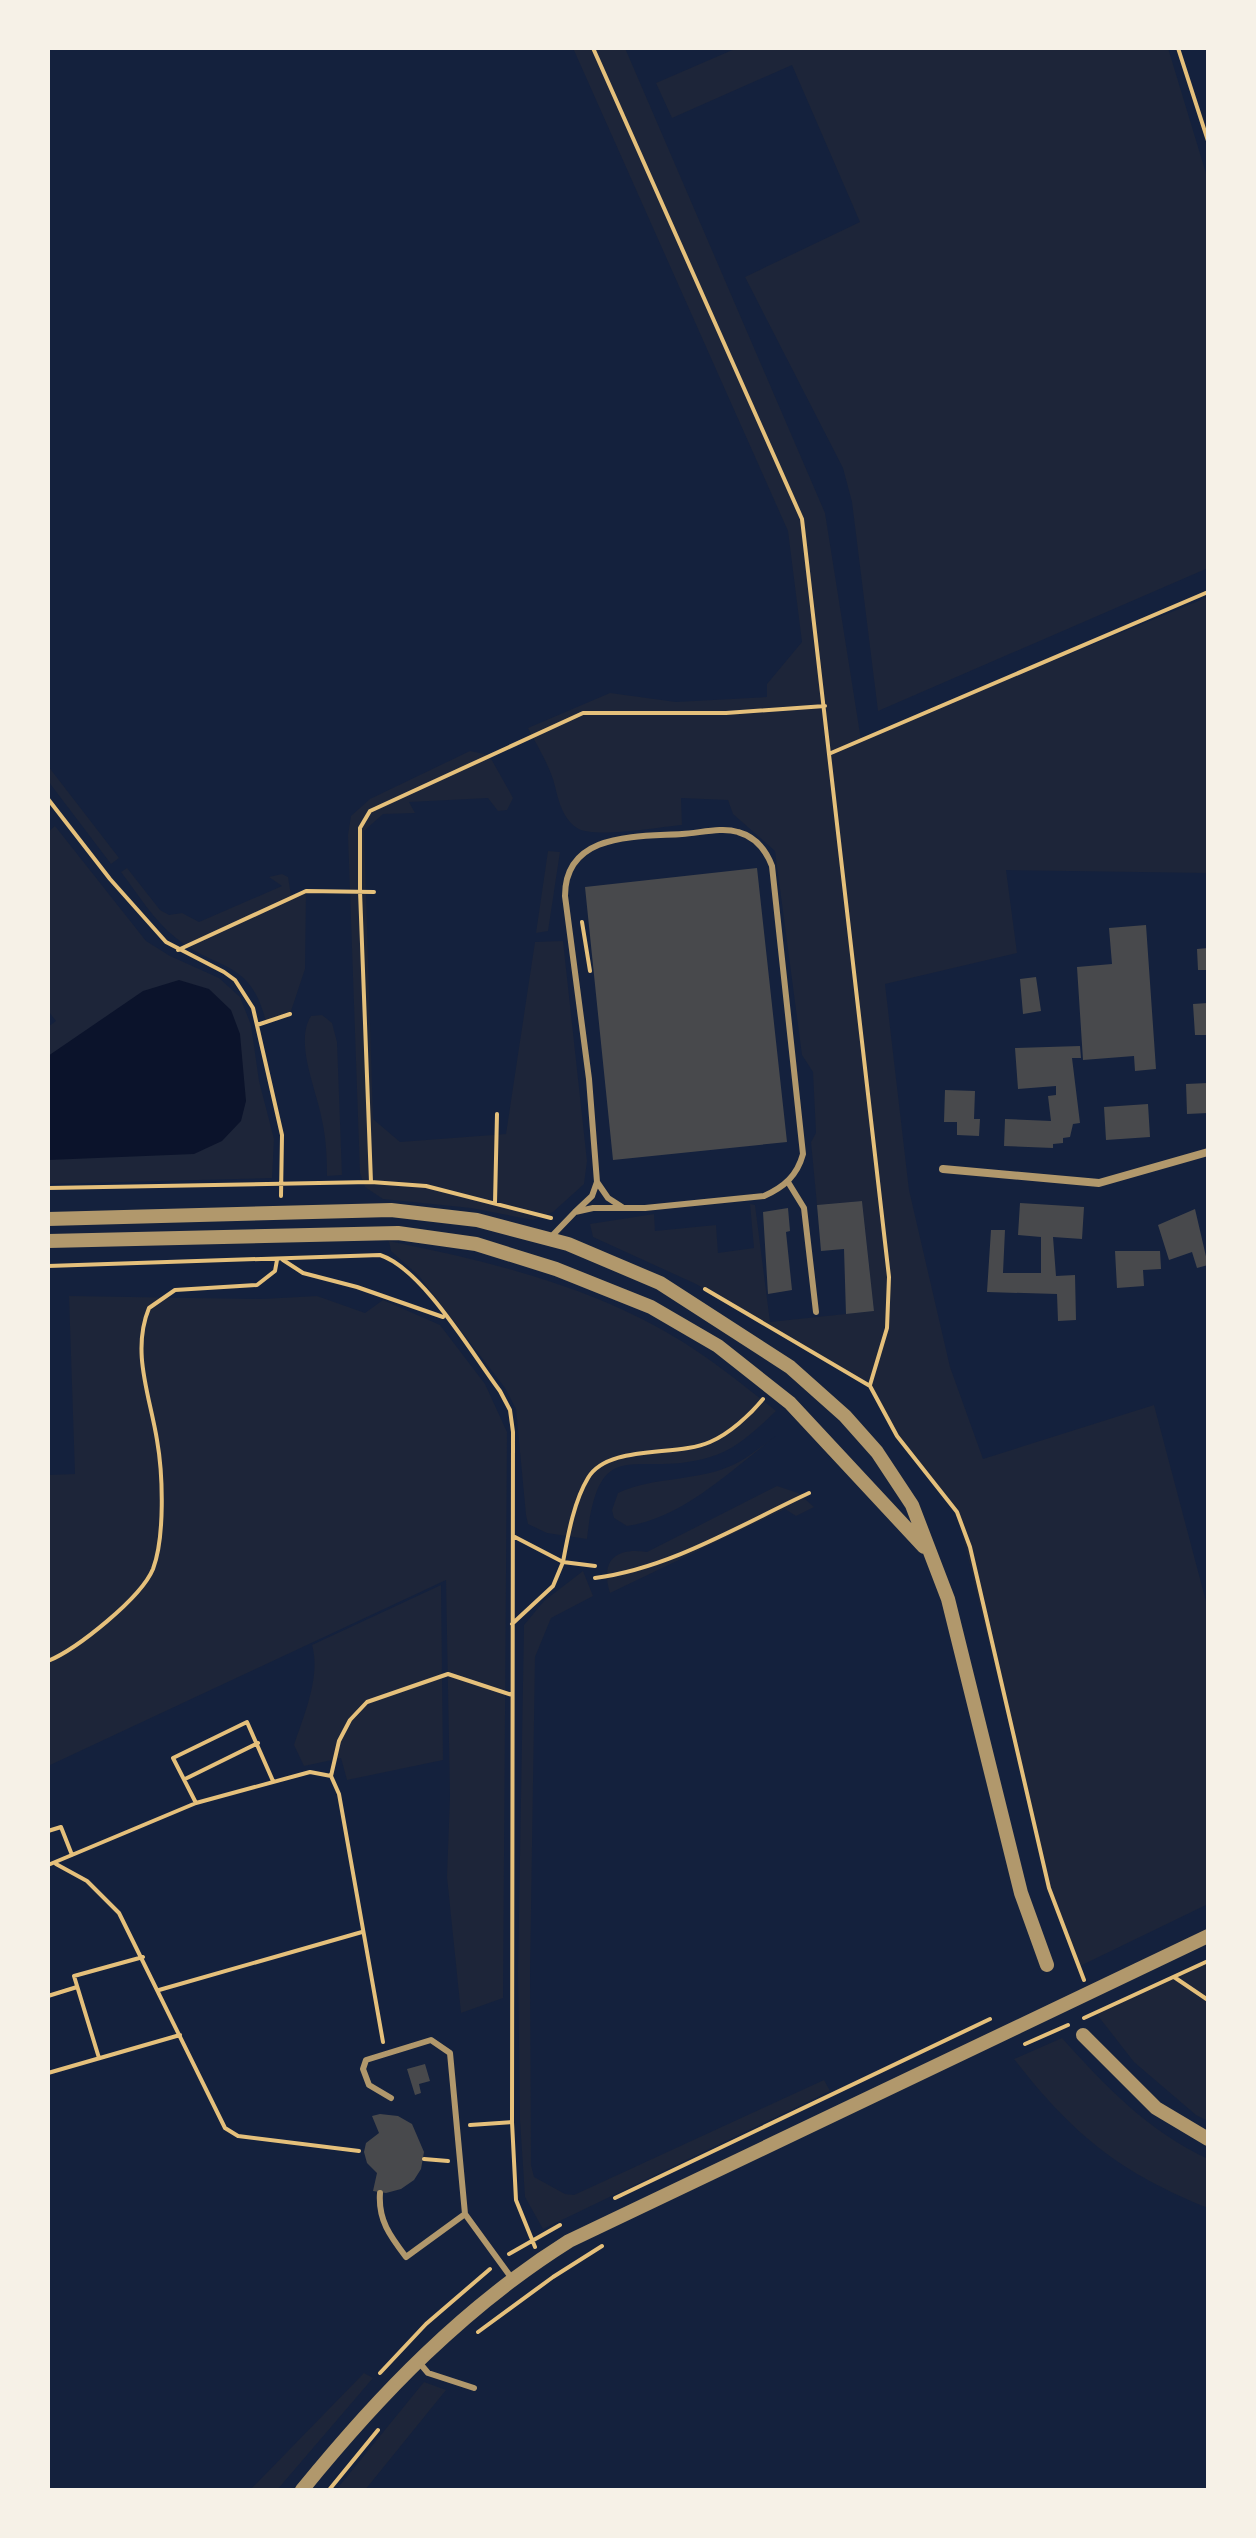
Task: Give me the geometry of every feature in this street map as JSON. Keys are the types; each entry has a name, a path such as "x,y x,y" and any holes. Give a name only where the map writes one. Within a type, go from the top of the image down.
{"street":[{"path":"943,1169 1099,1183 1208,1152"},
{"path":"48,1219 423,1211 549,1239 660,1283 790,1367 824,1395 877,1452 912,1505 948,1599 1021,1893 1047,1965"},
{"path":"48,1241 328,1232 398,1233 476,1244 556,1269 651,1307 718,1346 773,1388 930,1553"},
{"path":"302,2490 417,2359 541,2259 645,2203 1208,1936"},
{"path":"1083,2035 1156,2108 1208,2139"}],"lane":[{"path":"549,1239 575,1212 592,1196 597,1182 565,885 575,862 598,844 613,839 738,832 760,845 772,866 803,1154 788,1182 764,1196 593,1208 575,1212"},
{"path":"597,1182 608,1198 624,1208"},
{"path":"788,1182 804,1208 816,1312"},
{"path":"391,2098 369,2085 363,2069 366,2060 431,2040 445,2047 454,2067 455,2128 465,2214 513,2280"},
{"path":"380,2193 379,2208 385,2230 406,2257 465,2214"},
{"path":"417,2359 428,2373 474,2388"}],"path":[{"path":"593,48 802,519 889,1277 887,1328 870,1386 897,1436 957,1512 970,1547 1049,1888 1090,1992"},
{"path":"1178,48 1208,141"},
{"path":"830,754 1208,592"},
{"path":"371,1182 360,891 360,828 370,811 583,713 726,713 825,706"},
{"path":"48,799 110,879 166,942 235,980 253,1008 282,1135 279,1213"},
{"path":"178,950 306,891 374,892"},
{"path":"257,1025 290,1014"},
{"path":"495,1203 497,1114"},
{"path":"48,1266 380,1255 395,1260 446,1318 500,1391 510,1410 512,2122 516,2200 531,2239 553,2277"},
{"path":"279,1260 303,1273 357,1287 446,1318"},
{"path":"48,1661 70,1652 97,1630 148,1579 154,1567 160,1474 140,1353 149,1308 175,1290 257,1285 275,1271 279,1260"},
{"path":"790,1367 807,1349"},
{"path":"512,1624 545,1595 559,1575 581,1492 596,1468 615,1459 688,1449 711,1442 758,1405 773,1388"},
{"path":"595,1578 659,1564 809,1493"},
{"path":"512,1535 563,1562 595,1566"},
{"path":"385,2052 339,1794 331,1776 339,1741 350,1720 367,1702 448,1674 512,1695"},
{"path":"196,1803 173,1758 247,1722 273,1781"},
{"path":"184,1780 258,1743"},
{"path":"48,1865 196,1803 310,1772 331,1776"},
{"path":"48,1831 61,1827 72,1855"},
{"path":"56,1864 87,1881 112,1903 143,1957 225,2128 238,2136 359,2151"},
{"path":"159,1990 362,1932"},
{"path":"99,2058 74,1976 143,1957"},
{"path":"1013,2050 1208,1961"},
{"path":"1068,1982 1082,1976"},
{"path":"1174,1977 1208,2000"},
{"path":"48,1996 77,1987"},
{"path":"606,2202 998,2015"},
{"path":"48,2073 180,2035"},
{"path":"455,2128 512,2122"},
{"path":"424,2159 458,2161"},
{"path":"531,2239 566,2222"},
{"path":"474,2336 553,2277 606,2244"},
{"path":"329,2490 385,2422"}],"shaded area":[{"path":"573,48 625,48 825,513 861,740 1208,597 1208,873 1006,870 1017,953 885,984 909,1190 950,1367 983,1459 1154,1405 1208,1609 1208,1904 1078,1967 1049,1888 957,1512 896,1434 869,1386 696,1284 593,1237 590,1224 654,1214 655,1231 716,1225 718,1253 754,1248 750,1204 755,1205 770,1322 874,1311 862,1201 817,1205 811,1142 816,1133 813,1072 802,1055 775,851 733,814 728,800 681,798 682,825 612,832 577,828 563,812 551,772 528,728 610,693 676,702 767,697 767,684 802,642 788,531"},
{"path":"737,48 1168,48 1208,180 1208,568 878,711 852,502 843,468 745,277 860,222 792,65 672,118 656,83"},
{"path":"470,751 489,755 513,798 507,810 498,811 488,798 409,802 415,813 383,814 364,831 373,1119 400,1142 506,1134 535,942 563,941 587,1161 584,1184 553,1212 533,1220 471,1208 383,1199 365,1187 360,1173 348,835 351,816 370,799"},
{"path":"48,766 119,858 111,864 48,781"},
{"path":"55,826 146,941 170,956 219,978 240,997 251,1025 259,1081 274,1139 272,1178 48,1184 48,1027 56,1021 48,1011 48,832"},
{"path":"548,851 560,852 548,931 536,933"},
{"path":"127,868 160,910 169,915 182,913 199,922 282,886 269,877 282,874 288,877 291,895 306,891 305,969 290,1014 266,1022 259,1001 242,976 191,949 168,931 121,872"},
{"path":"179,980 209,989 231,1010 240,1034 246,1101 241,1121 222,1141 194,1154 48,1160 48,1056 143,991"},
{"path":"322,1015 332,1023 337,1042 342,1175 327,1176 323,1127 306,1053 306,1027 311,1016"},
{"path":"389,1241 503,1267 613,1306 683,1342 776,1411 746,1438 720,1454 684,1463 625,1465 611,1471 601,1483 593,1505 587,1539 547,1533 528,1524 516,1409 505,1388 419,1276 391,1251"},
{"path":"69,1296 263,1299 317,1296 365,1313 383,1300 440,1325 485,1384 507,1432 503,1998 461,2013 447,1877 450,1796 446,1580 48,1766 48,1475 75,1474"},
{"path":"776,1436 688,1503 648,1521 627,1526 614,1518 612,1510 618,1493 647,1484 721,1470"},
{"path":"777,1486 798,1493 814,1507 796,1516 785,1509 610,1593 607,1572 619,1554 647,1552"},
{"path":"583,1571 593,1596 551,1618 535,1657 530,1972 531,2165 534,2177 565,2194 574,2195 824,2080 830,2091 543,2229 525,2197 520,2120 518,1972 524,1625 544,1601"},
{"path":"441,1585 443,1760 347,1780 341,1758 304,1766 294,1745 313,1682 312,1645"},
{"path":"1208,1961 1208,2121 1196,2115 1134,2062 1095,2012"},
{"path":"1062,2038 1111,2090 1147,2121 1208,2159 1208,2208 1149,2180 1100,2148 1056,2109 1014,2059"},
{"path":"364,2373 373,2378 277,2490 250,2490"},
{"path":"424,2382 446,2390 365,2490 336,2490"}],"building":[{"path":"757,868 787,1142 613,1160 585,887"},
{"path":"1146,925 1156,1069 1135,1071 1134,1056 1083,1060 1077,967 1112,964 1109,928"},
{"path":"1208,948 1208,970 1198,970 1197,949"},
{"path":"1036,977 1041,1011 1023,1014 1020,979"},
{"path":"1208,1003 1208,1035 1195,1035 1193,1004"},
{"path":"1080,1046 1081,1058 1072,1058 1080,1123 1073,1124 1070,1137 1063,1138 1063,1143 1053,1144 1053,1148 1004,1146 1005,1119 1051,1121 1048,1096 1056,1095 1056,1086 1018,1089 1015,1048"},
{"path":"1208,1083 1208,1113 1187,1114 1186,1084"},
{"path":"945,1090 975,1091 974,1119 980,1119 979,1136 957,1135 957,1122 944,1122"},
{"path":"1148,1104 1150,1137 1106,1140 1104,1107"},
{"path":"862,1201 874,1311 846,1314 844,1249 821,1251 817,1205"},
{"path":"1020,1203 1084,1207 1082,1239 1053,1237 1056,1276 1075,1275 1076,1320 1058,1321 1057,1294 987,1292 991,1230 1005,1230 1003,1273 1041,1273 1041,1237 1018,1235"},
{"path":"788,1208 790,1231 786,1232 792,1290 768,1294 763,1212"},
{"path":"1195,1209 1208,1265 1197,1268 1192,1252 1169,1260 1158,1225"},
{"path":"1115,1251 1160,1251 1161,1269 1143,1270 1144,1286 1117,1288"},
{"path":"425,2064 430,2081 419,2084 421,2093 415,2095 407,2069"},
{"path":"372,2116 398,2116 412,2124 424,2152 421,2169 414,2180 401,2189 386,2193 373,2191 377,2173 367,2163 364,2152 366,2143 379,2133"}]}
